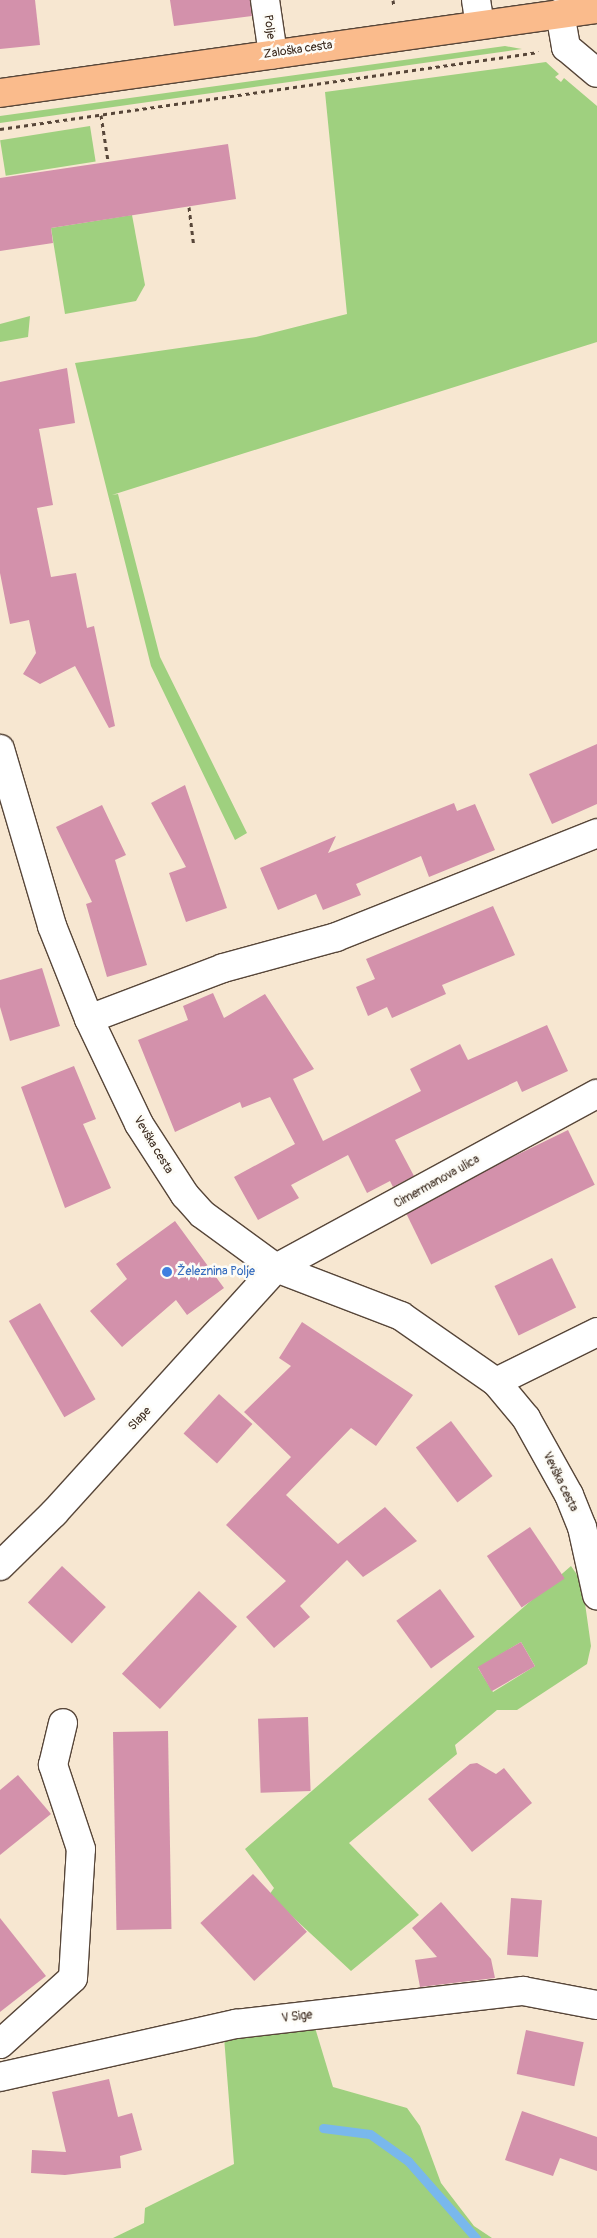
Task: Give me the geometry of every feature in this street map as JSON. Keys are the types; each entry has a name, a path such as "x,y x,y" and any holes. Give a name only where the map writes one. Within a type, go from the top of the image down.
{"main road":[{"name":"Zaloška cesta","path":"0,93 273,54 478,12 560,13 597,9"}],"street":[{"name":"Polje","path":"265,0 273,54"},
{"path":"560,13 566,47 597,73"},
{"name":"Vevška cesta","path":"0,749 52,926 89,1019 139,1124 185,1195 202,1214 276,1268 401,1316 496,1382 526,1418 569,1495 582,1527 597,1595"},
{"path":"89,1019 223,968 336,937 597,832"},
{"name":"Cimermanova ulica","path":"276,1268 597,1094"},
{"name":"Slape","path":"0,1566 54,1513 276,1268"},
{"path":"496,1382 597,1332"},
{"path":"0,2044 73,1978 81,1849 53,1766 64,1723"},
{"name":"V Sige","path":"0,2077 256,2022 523,1991 597,2005"}],"path":[{"path":"393,0 394,7"},
{"path":"0,129 533,54"},
{"path":"101,115 108,161"},
{"path":"189,207 194,246"}],"green space":[{"path":"505,46 522,49 0,123 0,116"},
{"path":"546,62 559,74 555,77 561,82 564,78 597,106 597,342 112,495 118,494 160,657 247,833 235,840 151,666 75,363 256,337 347,314 325,92"},
{"path":"90,126 96,162 6,176 0,140"},
{"path":"132,215 145,285 136,301 65,314 51,228"},
{"path":"30,316 28,337 0,342 0,324"},
{"path":"571,1566 582,1582 591,1646 587,1664 517,1710 497,1710 455,1745 457,1754 349,1843 419,1915 351,1971 269,1895 274,1888 245,1849","holes":["521,1642 535,1666 493,1692 478,1668"]},
{"path":"313,2021 333,2087 407,2108 420,2126 441,2183 474,2226 492,2238 113,2238 144,2223 145,2208 234,2164 224,2037"}],"building":[{"path":"0,0 35,0 40,45 0,49"},
{"path":"170,0 250,0 252,16 174,26"},
{"path":"228,144 236,199 51,228 53,243 0,251 0,178"},
{"path":"67,368 75,423 39,429 53,505 37,508 51,577 76,573 87,628 94,626 115,726 109,728 75,666 40,684 23,674 36,653 29,620 10,624 0,573 0,382"},
{"path":"597,744 597,804 552,824 529,774"},
{"path":"185,785 227,908 186,922 169,873 186,867 151,803"},
{"path":"454,803 457,811 475,804 495,850 429,877 421,856 356,884 361,895 323,910 316,894 278,910 260,868 336,836 328,853"},
{"path":"102,805 126,855 115,860 147,965 107,977 86,904 92,902 56,827"},
{"path":"493,906 515,955 442,985 446,994 392,1018 387,1007 368,1016 356,987 375,979 366,959"},
{"path":"42,968 60,1026 10,1041 0,1007 0,980"},
{"path":"213,993 224,1018 265,994 314,1069 293,1079 323,1141 421,1091 410,1069 460,1044 468,1060 547,1025 568,1071 522,1092 517,1081 395,1140 414,1176 393,1187 390,1181 367,1193 348,1155 291,1185 299,1198 258,1220 234,1177 295,1144 270,1097 242,1108 240,1102 175,1132 138,1040 188,1020 183,1006"},
{"path":"74,1066 96,1119 83,1124 111,1188 65,1208 21,1087"},
{"path":"568,1130 595,1185 431,1265 404,1210"},
{"name":"Železnina Polje","path":"175,1221 224,1288 187,1315 176,1300 122,1347 90,1311 127,1279 116,1264"},
{"path":"552,1258 576,1307 519,1335 494,1286"},
{"path":"40,1303 96,1399 64,1417 9,1321"},
{"path":"302,1322 413,1395 376,1446 351,1428 286,1495 338,1544 385,1507 417,1541 363,1577 347,1560 300,1606 310,1617 274,1648 246,1617 286,1581 226,1525 291,1457 244,1412 291,1366 279,1358"},
{"path":"219,1394 252,1424 217,1463 184,1433"},
{"path":"451,1421 493,1476 457,1503 416,1447"},
{"path":"530,1527 565,1578 522,1607 487,1556"},
{"path":"62,1566 106,1607 72,1643 28,1603"},
{"path":"440,1589 475,1637 431,1668 396,1621"},
{"path":"199,1591 237,1626 160,1709 122,1674"},
{"path":"521,1642 535,1666 492,1691 478,1667"},
{"path":"308,1717 311,1791 261,1793 258,1719"},
{"path":"168,1731 171,1929 116,1930 113,1732"},
{"path":"477,1763 496,1774 504,1768 532,1803 472,1852 428,1799 470,1764"},
{"path":"18,1775 51,1814 0,1855 0,1790"},
{"path":"253,1874 307,1932 254,1981 200,1923"},
{"path":"511,1898 542,1900 538,1957 507,1955"},
{"path":"441,1902 491,1959 495,1978 420,1987 415,1960 437,1957 412,1928"},
{"path":"0,1918 46,1976 0,2012"},
{"path":"526,2030 584,2042 574,2086 517,2074"},
{"path":"109,2079 118,2117 132,2113 142,2150 120,2156 121,2168 65,2175 31,2173 32,2150 66,2152 52,2092"},
{"path":"522,2111 597,2137 597,2171 560,2158 553,2176 505,2160"}],"waterway":[{"path":"323,2128 370,2134 408,2161 476,2238"}],"place":[{"name":"Železnina Polje","path":"167,1272"}]}
